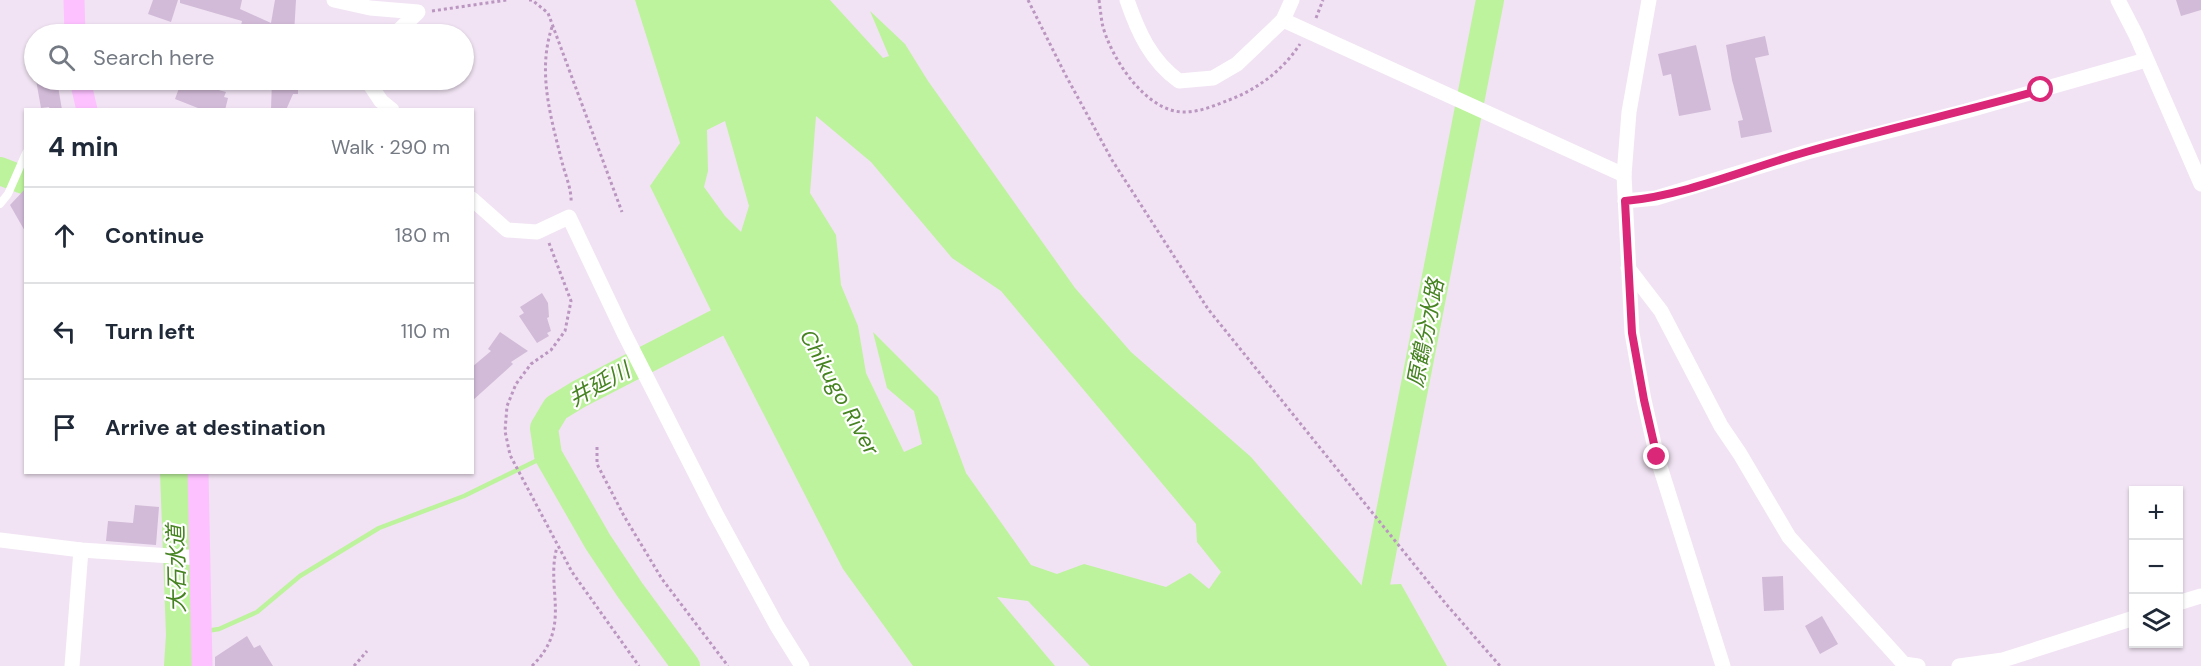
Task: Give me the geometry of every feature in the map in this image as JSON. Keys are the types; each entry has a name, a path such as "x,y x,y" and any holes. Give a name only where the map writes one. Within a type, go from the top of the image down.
{"main road":[{"path":"74,0 75,24"},
{"path":"82,90 87,108"},
{"path":"198,474 196,558 202,666"}],"street":[{"path":"334,0 370,8 418,12"},
{"path":"1127,0 1136,28 1152,54 1164,70 1179,81 1213,78 1237,64 1288,23 1292,0"},
{"path":"1649,0 1619,174 1625,201 1632,333 1657,457 1723,666"},
{"path":"2118,0 2201,184"},
{"path":"405,24 418,12"},
{"path":"1288,23 1619,174"},
{"path":"1625,201 1656,198 1807,152 1966,111 2146,60"},
{"path":"374,90 390,108"},
{"path":"474,201 507,230 537,232 569,217 624,333 727,534 777,626 802,666"},
{"path":"1628,268 1661,311 1721,426 1789,537 1904,664 1918,666"},
{"path":"0,540 81,550 196,558"},
{"path":"72,666 81,550"},
{"path":"2183,601 2201,596"},
{"path":"1959,666 2003,660 2129,619"}],"lane":[{"path":"0,204 8,194 24,157"}],"path":[{"path":"418,12 507,0"},
{"path":"529,0 548,13 622,213"},
{"path":"1028,0 1112,160 1208,309 1446,604 1500,666"},
{"path":"552,26 547,41 548,109 572,200 569,217"},
{"path":"543,229 571,302 566,331 551,350 531,364 516,384 507,406 505,431 510,455 572,572 639,666"},
{"path":"597,447 597,464 624,516 662,579 728,666"},
{"path":"532,666 541,657 556,624 557,601 553,562 557,545"},
{"path":"354,666 367,651"}],"water":[{"name":"Chikugo River","path":"635,0 830,0 883,58 889,56 870,11 905,44 928,81 1075,288 1131,352 1251,457 1362,586 1401,584 1447,666 1090,666 1028,601 997,597 1055,666 913,666 843,569 725,339 650,186 680,143","holes":["816,116 871,162 952,258 1001,291 1196,524 1197,542 1221,572 1209,589 1190,573 1166,587 1084,564 1057,574 1031,565 966,473 938,397 873,332 887,388 914,411 922,444 904,452 866,373 858,326 841,285 836,235 810,193","725,121 749,206 741,232 725,216 704,187 708,171 707,130"]}],"building":[{"path":"153,0 178,0 171,22 148,14"},
{"path":"180,0 242,0 240,9 271,23 275,0 296,0 295,24 241,24 242,21 180,3"},
{"path":"2176,0 2201,0 2201,10 2181,16"},
{"path":"1765,36 1769,55 1755,58 1772,132 1741,138 1738,121 1743,120 1732,80 1726,45"},
{"path":"1696,45 1711,110 1679,116 1671,74 1663,76 1658,54"},
{"path":"38,90 59,90 62,108 41,108"},
{"path":"178,90 218,90 226,92 224,97 228,98 226,108 198,108 175,99"},
{"path":"272,90 298,90 298,94 293,94 287,108 271,108"},
{"path":"24,190 24,230 10,205"},
{"path":"542,293 548,303 549,317 547,318 551,331 547,333 549,336 537,343 519,316 524,313 520,307"},
{"path":"500,332 528,351 511,362 513,364 474,399 474,365 491,351 488,349"},
{"path":"135,505 159,507 156,545 106,541 108,521 133,523"},
{"path":"1783,576 1784,610 1764,611 1762,577"},
{"path":"1822,616 1838,644 1820,654 1805,626"},
{"path":"247,636 254,648 260,645 273,666 215,666 215,657"}],"waterway":[{"name":"原鶴分水路","path":"1360,666 1490,0"},
{"name":"大石水道","path":"0,171 24,180"},
{"name":"井延川","path":"686,666 598,542 548,455 544,428 556,408 579,394 750,306"},
{"path":"206,631 219,629 257,612 300,576 379,528 464,496 548,455"},
{"name":"大石水道","path":"174,474 180,635 178,666"},
{"path":"180,635 195,633"}],"route":[{"path":"1657,457 1632,333 1625,201 1656,198 1807,152 2041,90"}]}
